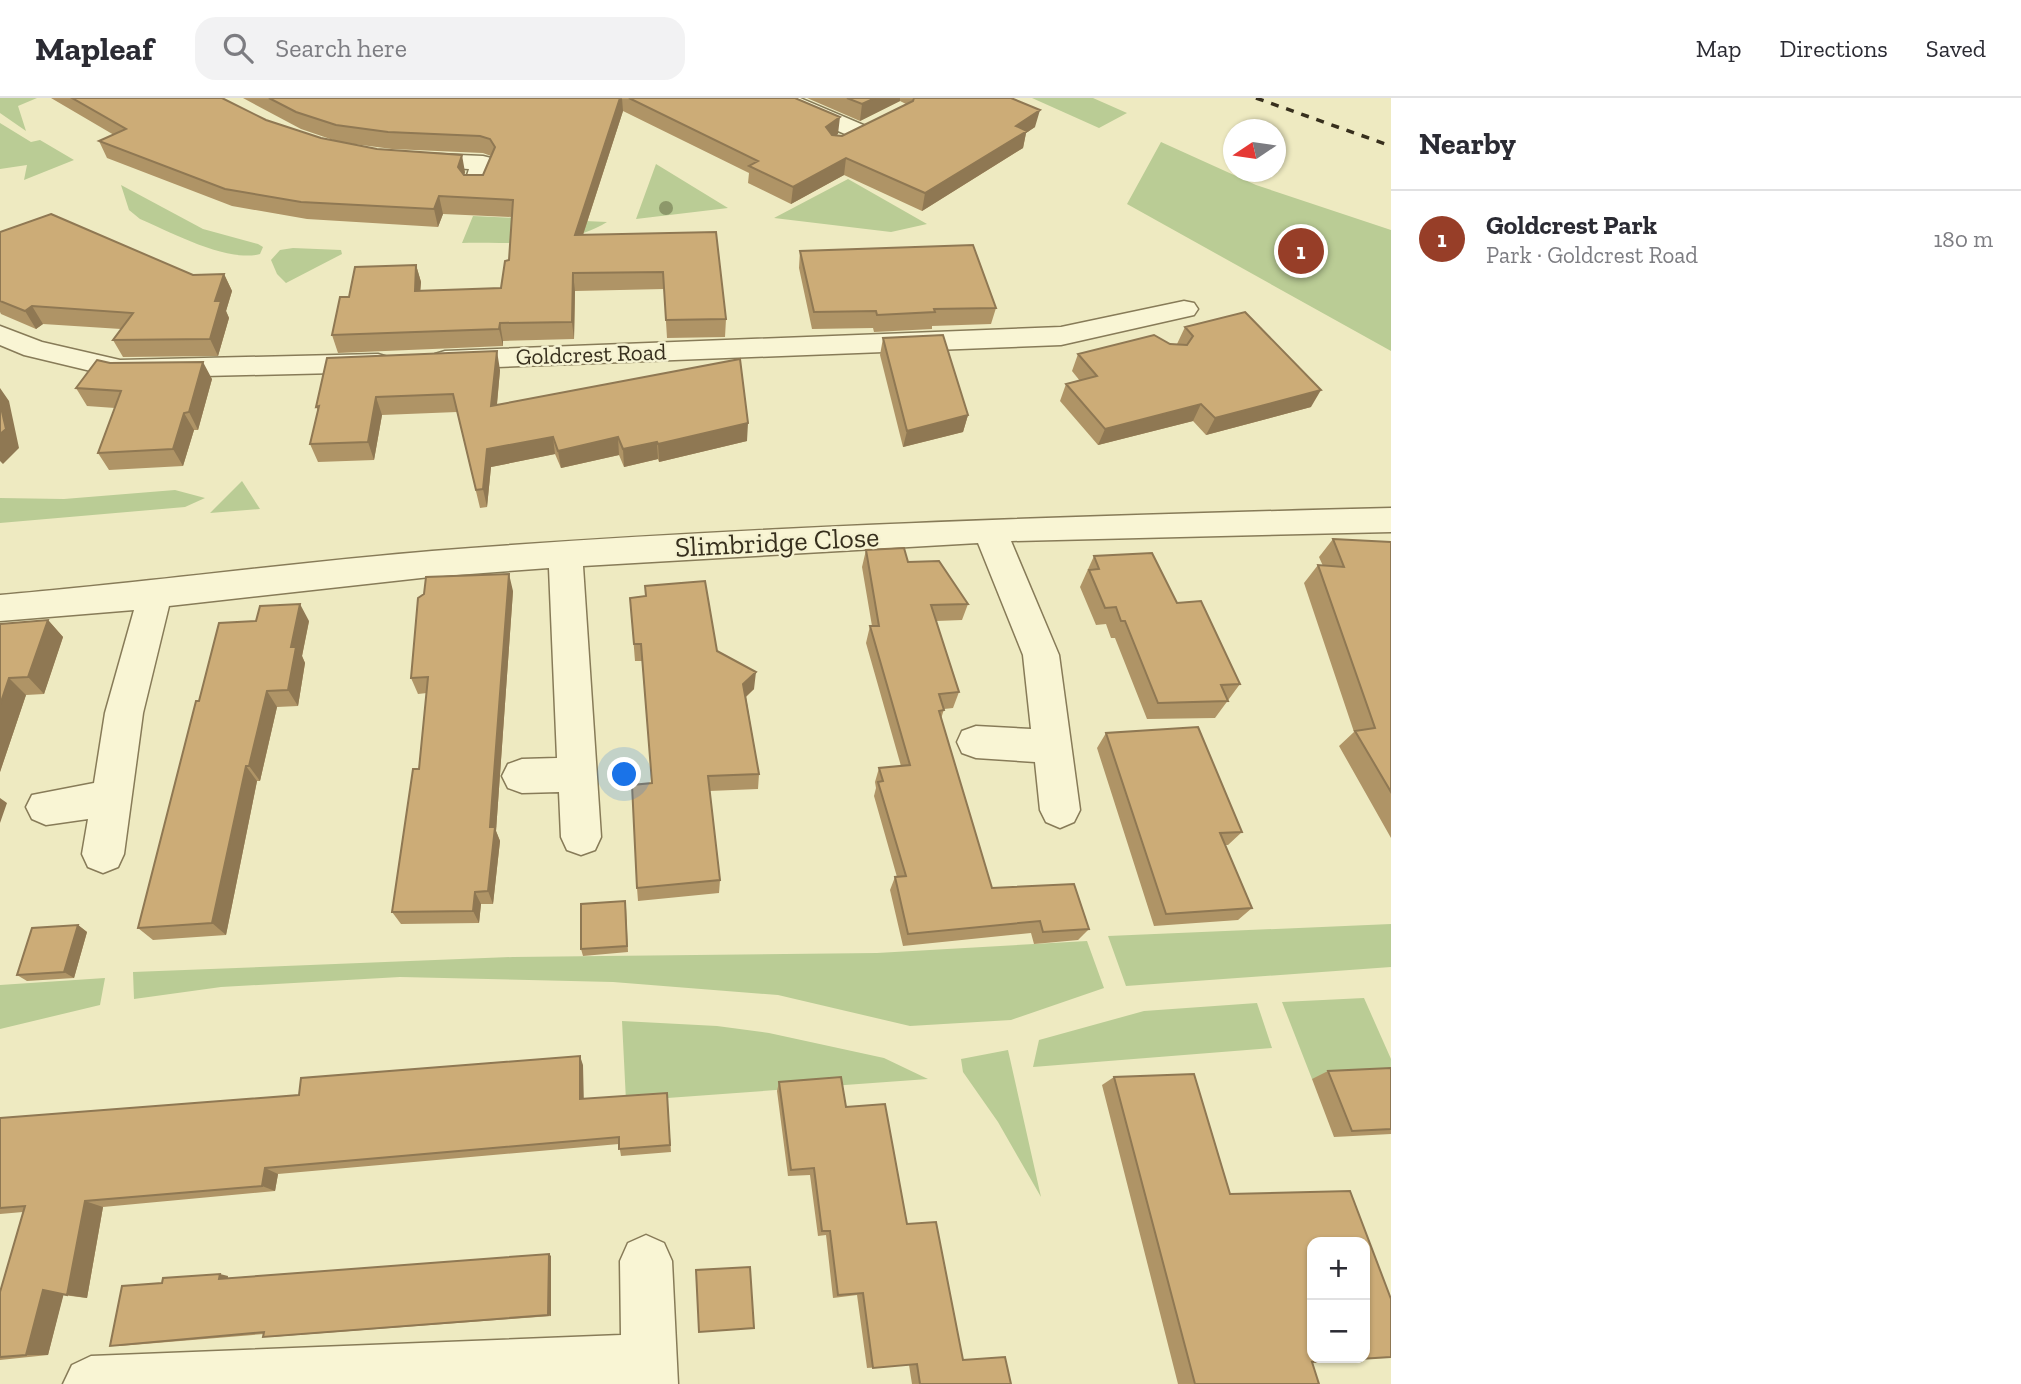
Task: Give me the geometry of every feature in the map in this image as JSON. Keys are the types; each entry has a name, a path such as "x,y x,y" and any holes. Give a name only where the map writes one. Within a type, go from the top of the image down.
{"street":[{"path":"781,98 851,138 881,121"},
{"path":"390,158 483,164"},
{"name":"Goldcrest Road","path":"0,335 34,349 120,369 413,361 1061,336 1184,309"},
{"path":"1136,320 1160,345"},
{"name":"Slimbridge Close","path":"0,608 155,596 430,564 565,555 990,530 1391,520"},
{"path":"990,530 1041,655 1060,810"},
{"path":"565,555 581,837"},
{"path":"103,854 124,713 155,596"},
{"path":"976,741 1052,747"},
{"path":"522,776 578,775"},
{"path":"46,807 111,799"},
{"path":"91,1384 649,1372 646,1261"}],"green space":[{"path":"0,98 37,98 18,106 26,131 0,113"},
{"path":"1032,98 1093,98 1127,113 1099,128"},
{"path":"0,123 31,142 40,140 74,160 24,180 27,165 0,169"},
{"path":"1161,142 1223,170 1223,182 1249,182 1391,230 1391,351 1127,204"},
{"path":"656,164 728,208 636,219"},
{"path":"848,179 927,224 891,232 774,218"},
{"path":"121,185 203,229 258,244 263,247 260,254 247,256 216,250 140,219 129,210"},
{"path":"473,216 607,222 591,230 555,240 462,243"},
{"path":"280,250 341,250 342,254 286,283 277,274 271,260"},
{"path":"242,481 260,509 210,513"},
{"path":"175,490 205,498 185,507 0,523 0,498 64,499"},
{"path":"1391,924 1391,967 1126,986 1108,936"},
{"path":"1087,941 1104,988 1011,1020 910,1026 778,995 613,982 400,977 221,987 134,999 133,972 513,957 877,953"},
{"path":"105,978 100,1005 0,1029 0,985"},
{"path":"1364,998 1391,1059 1391,1075 1312,1079 1282,1002"},
{"path":"1257,1003 1272,1048 1033,1067 1039,1040 1144,1011"},
{"path":"622,1021 717,1026 769,1033 884,1058 928,1079 626,1101"},
{"path":"1008,1050 1041,1197 998,1122 963,1072 961,1059"}],"building":[{"path":"72,98 222,98 266,120 321,138 377,149 462,155 458,167 464,175 483,175 495,147 490,139 480,136 388,132 336,125 296,112 269,98 620,98 575,235 716,232 726,319 666,320 663,272 573,273 572,322 500,323 499,329 332,335 340,297 349,297 355,267 416,265 415,291 501,288 505,261 509,260 513,200 439,196 434,209 301,202 225,189 99,141 126,129"},
{"path":"629,98 795,98 840,117 826,127 832,135 842,136 913,101 914,98 1011,98 1040,110 1016,126 1027,131 925,193 846,158 793,187 749,166 758,161"},
{"path":"847,98 875,98 862,104"},
{"path":"51,214 193,275 224,274 215,301 221,301 210,339 113,340 133,313 32,306 25,311 0,301 0,232"},
{"path":"973,245 996,308 934,309 935,312 877,315 876,311 814,312 800,251"},
{"path":"1245,312 1321,390 1215,418 1201,404 1105,429 1066,384 1097,376 1078,354 1154,335 1170,344 1187,345 1193,336 1185,327"},
{"path":"943,335 968,415 907,431 883,338"},
{"path":"497,351 491,406 740,359 748,423 658,444 657,442 623,449 618,437 558,451 553,437 487,449 483,489 476,490 453,394 376,397 368,442 310,444 327,358"},
{"path":"97,360 110,363 203,362 189,412 184,413 173,449 98,453 121,391 76,388"},
{"path":"0,403 6,429 0,434"},
{"path":"1333,539 1391,542 1391,792 1355,731 1375,728 1318,565 1344,567"},
{"path":"904,548 908,562 939,561 968,604 931,605 959,692 939,694 944,710 939,711 992,888 1074,884 1089,929 1043,932 1040,921 908,934 895,877 906,876 878,782 883,781 879,768 910,765 870,626 879,626 866,550"},
{"path":"1152,553 1177,603 1201,601 1240,684 1221,685 1228,701 1158,703 1125,621 1121,621 1116,607 1105,608 1089,570 1099,569 1094,556"},
{"path":"509,574 490,827 495,827 488,891 475,892 473,911 392,912 413,769 419,769 428,677 411,678 418,598 424,594 426,577"},
{"path":"705,581 717,651 756,672 743,684 759,774 708,776 720,880 637,888 632,785 652,783 641,644 634,644 630,598 646,596 645,586"},
{"path":"300,604 291,647 296,647 288,690 267,691 249,766 246,766 212,923 138,928 196,701 199,701 219,623 256,621 260,606"},
{"path":"48,620 28,677 9,678 0,705 0,624"},
{"path":"1198,727 1242,832 1220,833 1252,908 1166,914 1106,733"},
{"path":"625,901 627,946 581,949 581,904"},
{"path":"78,925 64,972 17,975 32,928"},
{"path":"580,1056 580,1099 667,1093 670,1145 619,1149 619,1137 265,1168 262,1186 85,1201 67,1295 43,1290 26,1355 0,1357 0,1292 25,1206 0,1208 0,1118 299,1095 301,1078"},
{"path":"1391,1068 1391,1129 1352,1131 1328,1071"},
{"path":"1194,1074 1230,1194 1350,1191 1367,1237 1307,1237 1307,1363 1312,1363 1319,1384 1195,1384 1114,1077"},
{"path":"841,1077 846,1107 885,1104 907,1224 936,1222 963,1360 1005,1357 1011,1384 920,1384 917,1364 873,1368 863,1293 838,1295 830,1231 822,1231 814,1168 791,1170 779,1082"},
{"path":"1370,1244 1391,1299 1391,1357 1370,1358"},
{"path":"549,1254 548,1315 263,1337 264,1332 110,1346 122,1286 162,1283 163,1278 220,1274 219,1279"},
{"path":"750,1267 754,1328 699,1332 696,1270"}],"railway":[{"path":"1256,98 1391,146"}],"place":[{"name":"Goldcrest Park","path":"1301,251"}]}
